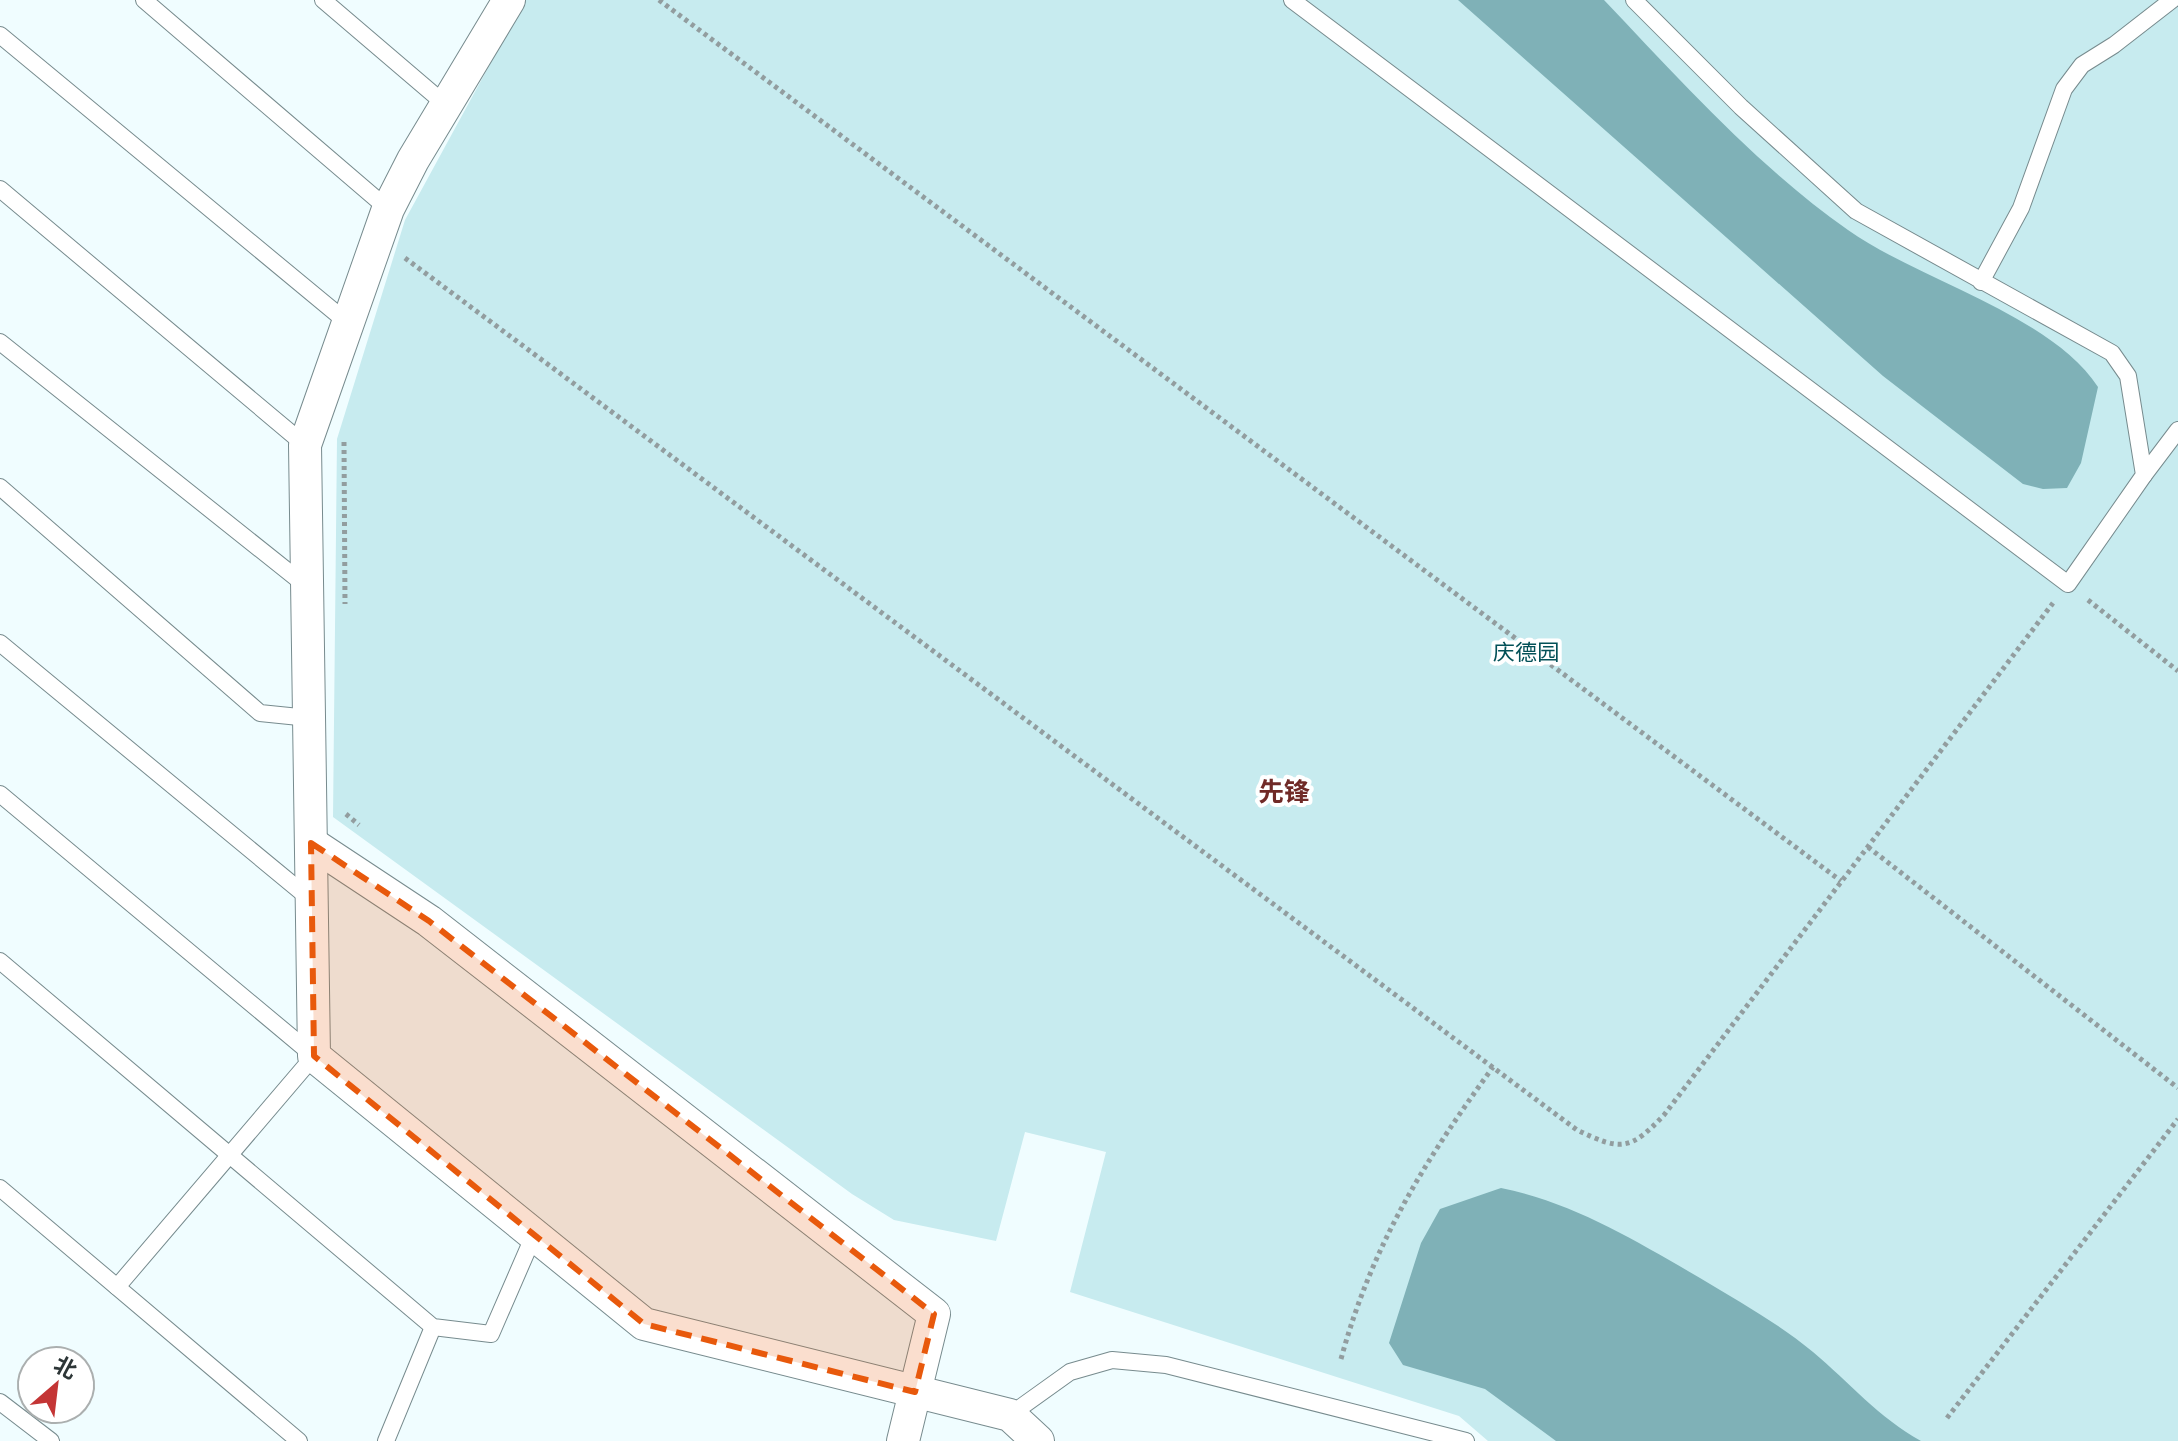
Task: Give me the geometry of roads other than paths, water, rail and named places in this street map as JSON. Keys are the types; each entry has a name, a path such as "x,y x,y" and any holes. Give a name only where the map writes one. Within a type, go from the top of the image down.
{"street":[{"path":"509,0 388,209 305,445 314,1056 644,1324 1010,1415 1038,1441"},
{"path":"311,843 429,921 934,1314 903,1441"}],"lane":[{"path":"144,0 388,209"},
{"path":"323,0 446,105"},
{"path":"1292,0 2068,584 2178,430"},
{"path":"1634,0 1741,107 1856,211 2112,353 2128,376 2144,475"},
{"path":"1981,282 2021,208 2064,89 2082,65 2114,45 2172,0"},
{"path":"0,35 348,323"},
{"path":"0,189 305,445"},
{"path":"0,342 307,586"},
{"path":"0,487 260,713 309,718"},
{"path":"0,643 312,900"},
{"path":"0,794 314,1056 117,1287"},
{"path":"0,961 433,1327 491,1334 534,1235"},
{"path":"0,1188 299,1441"},
{"path":"386,1441 433,1327"},
{"path":"1010,1415 1070,1372 1112,1360 1166,1365 1466,1441"},
{"path":"0,1402 51,1441"}],"district":[{"name":"先锋","path":"1284,792"}],"park label":[{"name":"庆德园","path":"1526,652"}]}
